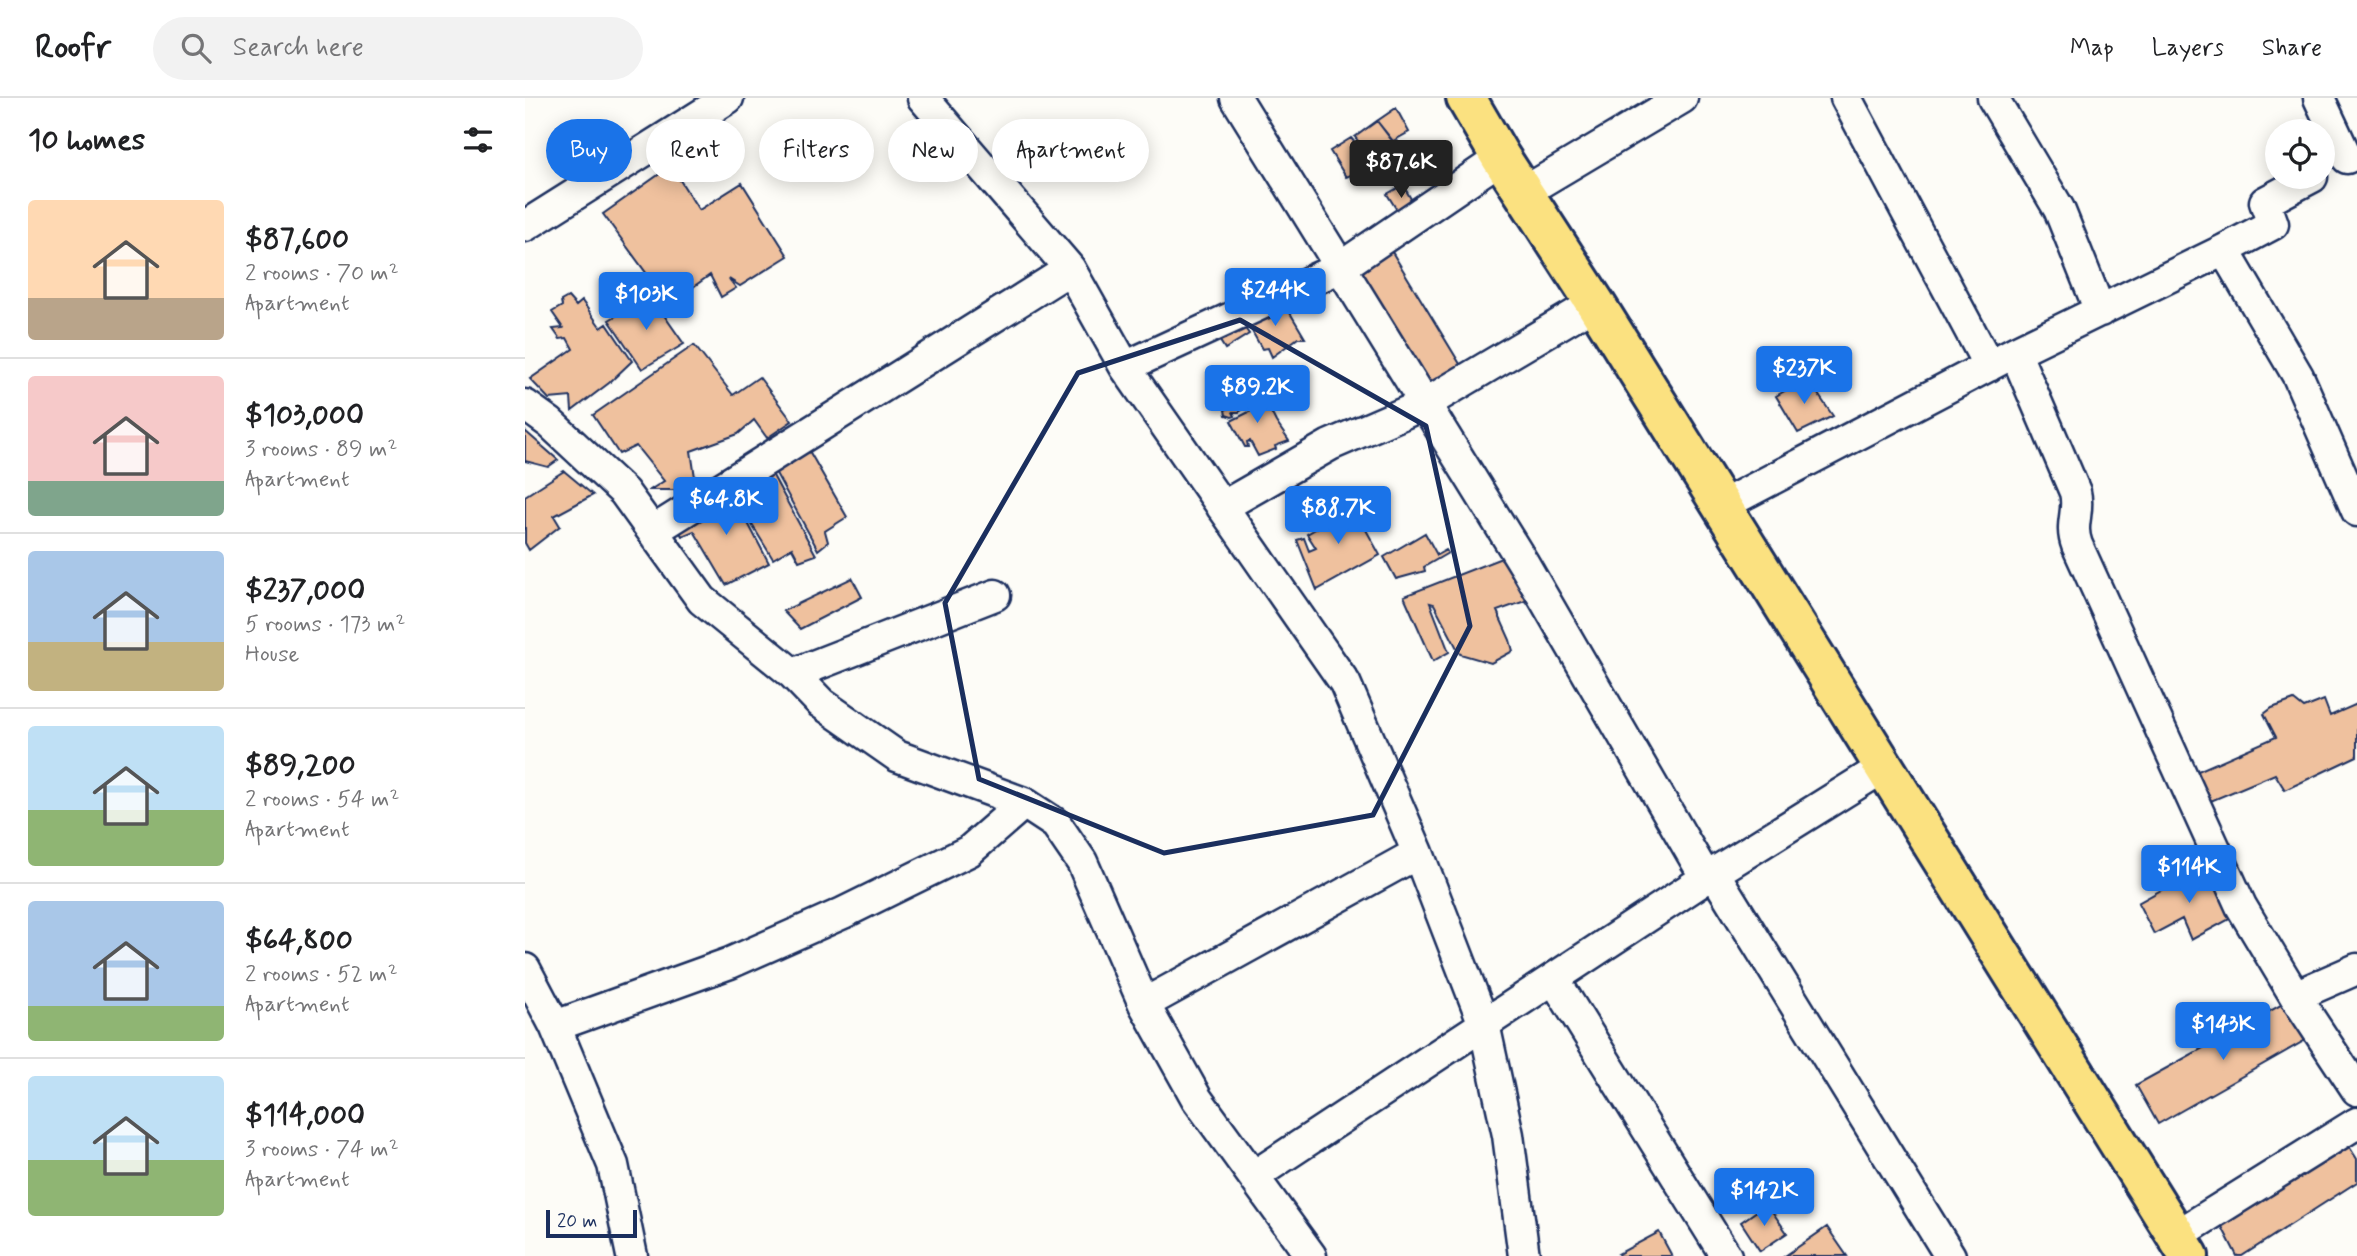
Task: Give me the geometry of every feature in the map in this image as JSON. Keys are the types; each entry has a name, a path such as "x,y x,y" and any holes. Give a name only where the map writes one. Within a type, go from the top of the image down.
{"main road":[{"path":"1466,98 2183,1246"}],"street":[{"path":"525,226 728,98"},
{"path":"923,98 1070,269 1125,367 1345,683 1418,853 1484,1024 1508,1135 1524,1256"},
{"path":"1236,98 1524,564 1710,876 1950,1256"},
{"path":"1524,192 1682,98"},
{"path":"1846,98 2002,359 2075,492 2078,505 2073,521 2073,534 2077,545 2241,906 2295,996 2357,1090"},
{"path":"1993,98 2059,209 2100,311"},
{"path":"2319,98 2342,161"},
{"path":"1125,367 1341,267 1501,158"},
{"path":"1721,506 2002,359 2273,224 2265,202 2289,189"},
{"path":"2224,250 2298,376 2357,512"},
{"path":"653,531 1070,269"},
{"path":"1223,507 1330,445 1425,404 1595,303"},
{"path":"526,407 550,423 624,492 702,600 793,674 821,703 897,756 1024,803 1056,824 1082,862 1144,1004 1197,1100 1311,1256"},
{"path":"793,674 995,595"},
{"path":"1254,1176 1710,876 1884,767"},
{"path":"555,1026 730,963 843,913 969,851 1024,803"},
{"path":"1144,1004 1418,853"},
{"path":"525,969 555,1026 613,1165 632,1256"},
{"path":"2295,996 2357,969"},
{"path":"1554,979 1726,1256"},
{"path":"2183,1246 2357,1123"}],"highlighted area":[{"path":"1240,320 1426,426 1470,626 1373,815 1164,853 979,779 945,603 1078,373"}],"building":[{"path":"1396,108 1409,132 1393,141 1377,121"},
{"path":"1377,121 1396,146 1385,154 1387,160 1377,165 1355,137"},
{"path":"1351,138 1374,166 1346,177 1330,151"},
{"path":"648,182 681,182 699,210 742,183 788,256 740,286 729,279 736,288 721,297 710,275 669,304 603,214"},
{"path":"1403,185 1415,206 1400,215 1387,194"},
{"path":"1386,242 1463,369 1423,393 1349,270"},
{"path":"650,295 684,344 642,369 609,320"},
{"path":"568,297 576,306 582,301 601,328 607,324 632,361 609,383 572,411 571,397 549,399 530,379 573,349 567,338 560,339 553,329 563,328 552,312 562,306 561,301"},
{"path":"1283,301 1305,338 1298,338 1272,357 1268,348 1262,349 1245,319"},
{"path":"1238,318 1249,334 1225,349 1213,330"},
{"path":"694,345 733,395 759,377 792,421 767,438 754,420 738,434 691,451 695,477 678,490 650,490 664,481 636,446 619,454 593,415"},
{"path":"1807,378 1833,416 1798,433 1776,396"},
{"path":"1256,393 1258,400 1265,400 1289,441 1258,456 1250,441 1247,442 1248,447 1245,447 1231,421 1251,411 1248,406 1239,412 1233,412 1235,416 1232,417 1226,415 1225,410"},
{"path":"525,431 558,460 548,467 525,461"},
{"path":"808,449 847,517 825,531 828,542 818,550 773,468"},
{"path":"564,471 593,495 554,516 560,526 529,550 525,543 525,496"},
{"path":"771,472 816,555 799,561 792,548 773,559 730,489"},
{"path":"730,489 769,563 726,585 694,531 682,536 675,523"},
{"path":"1349,499 1380,555 1317,590 1297,540 1304,538 1309,551 1316,548 1307,534 1334,518 1331,510"},
{"path":"1425,533 1437,555 1446,550 1448,553 1424,567 1425,571 1396,579 1384,557"},
{"path":"1504,557 1528,600 1497,611 1513,651 1491,663 1460,654 1434,604 1430,603 1449,652 1433,661 1404,596"},
{"path":"852,578 862,597 800,629 783,611"},
{"path":"2294,700 2304,708 2324,700 2330,716 2357,704 2357,756 2285,790 2275,774 2206,803 2191,774 2276,737 2264,714"},
{"path":"2206,865 2237,915 2191,940 2182,919 2154,934 2138,903"},
{"path":"2288,1001 2311,1037 2158,1124 2136,1085"},
{"path":"2345,1140 2357,1159 2357,1182 2242,1256 2237,1256 2218,1219"},
{"path":"1767,1204 1787,1233 1760,1251 1741,1222"},
{"path":"1827,1227 1847,1256 1785,1256"},
{"path":"1659,1232 1672,1256 1618,1254"}]}
